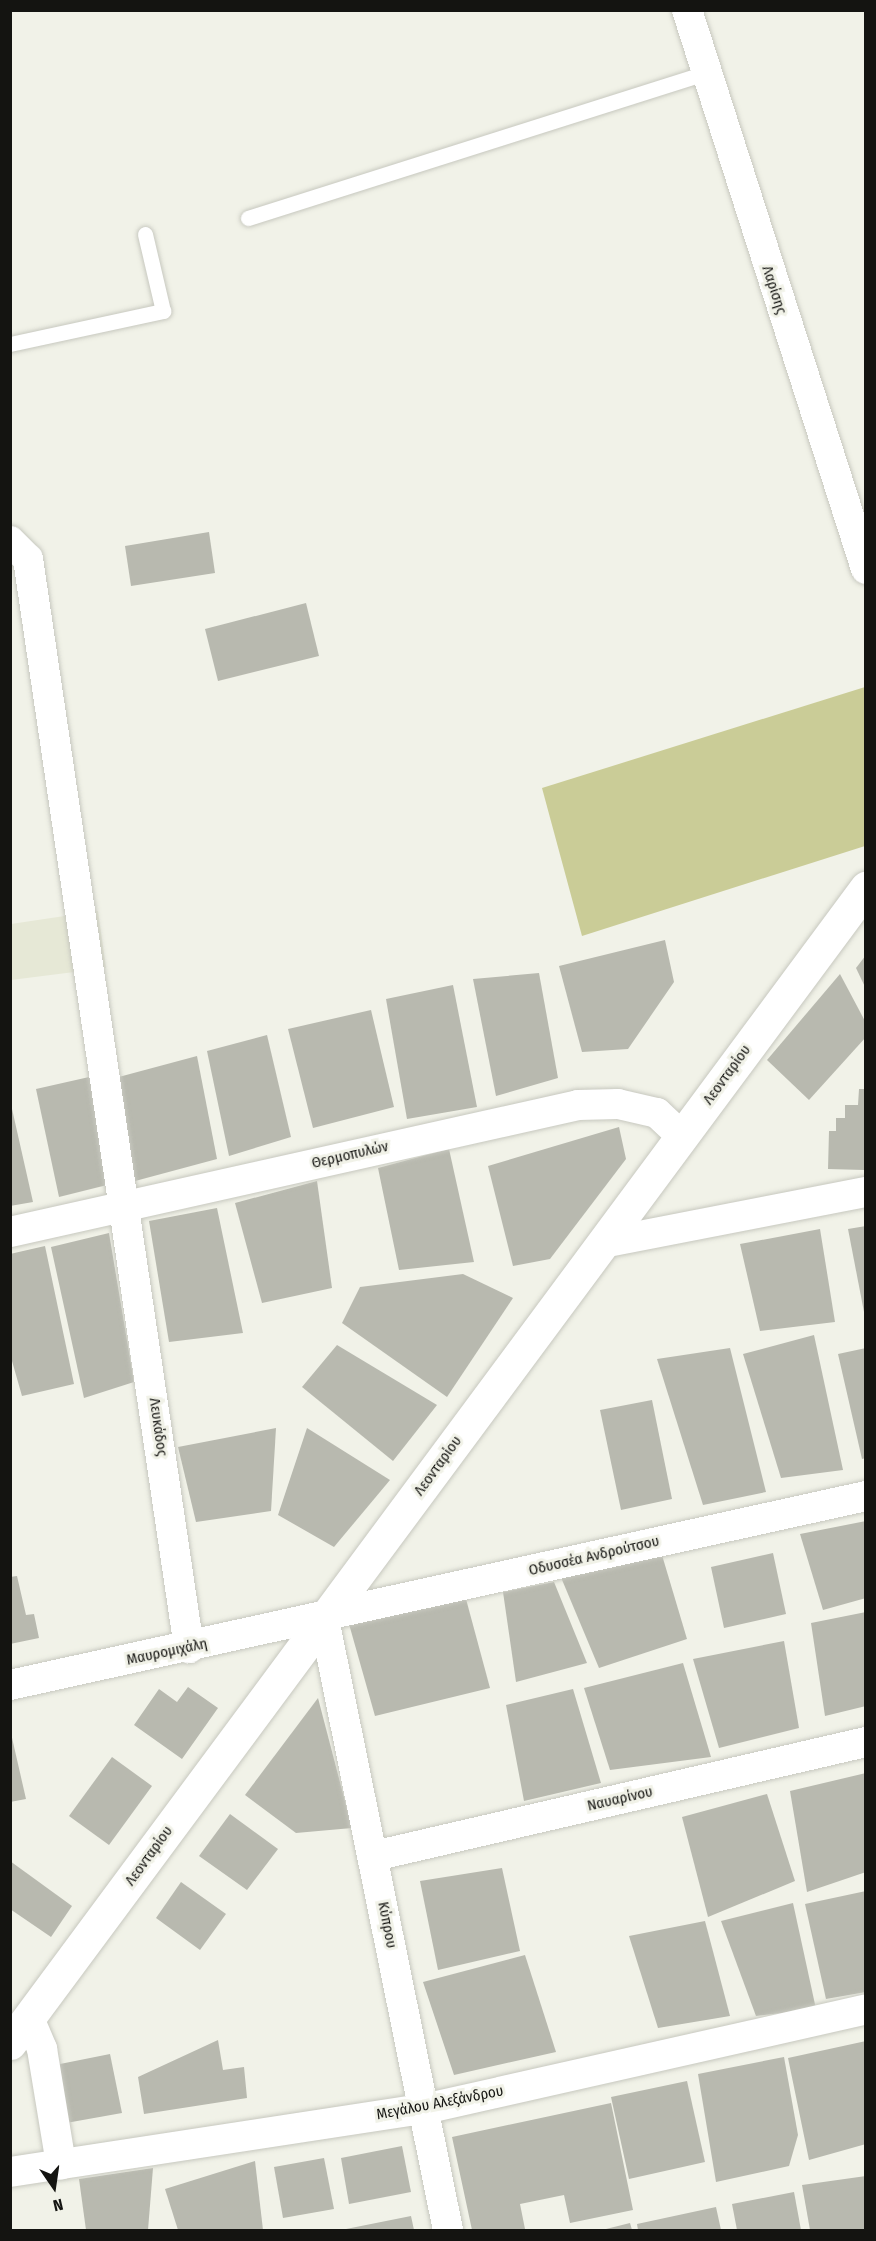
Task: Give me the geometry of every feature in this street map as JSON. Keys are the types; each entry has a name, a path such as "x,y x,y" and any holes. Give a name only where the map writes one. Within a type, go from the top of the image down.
{"street":[{"name":"Λαρίσης","path":"687,10 866,569"},
{"name":"Λευκάδος","path":"10,541 28,559 128,1207 189,1648"},
{"name":"Λεονταρίου","path":"16,2036 866,888"},
{"name":"Θερμοπυλών","path":"10,1232 579,1105 618,1104 657,1113 682,1136"},
{"path":"603,1243 866,1192"},
{"name":"Οδυσσέα Ανδρούτσου","path":"324,1619 866,1496"},
{"path":"354,1578 362,1596 379,1607"},
{"name":"Μαυρομιχάλη","path":"10,1685 324,1619"},
{"name":"Κύπρου","path":"324,1619 374,1856 448,2230"},
{"name":"Ναυαρίνου","path":"374,1856 866,1742"},
{"name":"Μεγάλου Αλεξάνδρου","path":"10,2172 424,2109 866,2009"},
{"path":"16,2036 42,2049 61,2164"}],"lane":[{"path":"248,218 706,73"},
{"path":"10,344 162,311 145,234"}],"shaded area":[{"path":"98,911 106,968 11,980 11,924"}],"green space":[{"path":"865,687 865,846 582,936 542,788"}],"building":[{"path":"209,532 215,573 131,586 125,546"},
{"path":"306,603 319,656 218,681 205,629"},
{"path":"665,940 674,982 628,1049 582,1052 559,966"},
{"path":"866,955 866,989 856,968"},
{"path":"539,973 558,1078 496,1096 473,979"},
{"path":"840,974 866,1023 866,1037 809,1100 767,1060"},
{"path":"453,985 477,1107 407,1119 386,999"},
{"path":"371,1010 394,1107 313,1128 288,1029"},
{"path":"267,1035 291,1137 229,1156 207,1051"},
{"path":"197,1056 217,1159 124,1184 115,1078"},
{"path":"98,1075 107,1185 59,1197 36,1089"},
{"path":"859,1089 866,1089 864,1170 828,1169 829,1131 836,1131 836,1118 845,1118 845,1105 858,1105"},
{"path":"10,1100 33,1202 10,1206"},
{"path":"619,1127 626,1159 550,1259 513,1266 488,1166"},
{"path":"449,1149 474,1262 399,1270 378,1168"},
{"path":"317,1181 332,1288 262,1303 235,1203"},
{"path":"217,1208 243,1333 169,1342 149,1221"},
{"path":"866,1226 866,1312 864,1312 848,1229"},
{"path":"820,1229 835,1322 760,1331 740,1244"},
{"path":"109,1233 134,1382 84,1398 51,1247"},
{"path":"45,1246 74,1384 22,1396 10,1354 10,1254"},
{"path":"463,1274 513,1298 447,1397 342,1323 360,1287"},
{"path":"814,1335 843,1470 781,1478 743,1354"},
{"path":"337,1345 437,1405 393,1461 302,1387"},
{"path":"730,1348 766,1492 703,1505 657,1359"},
{"path":"866,1348 866,1458 862,1459 838,1354"},
{"path":"652,1400 672,1499 621,1510 600,1410"},
{"path":"276,1428 271,1511 196,1522 178,1447"},
{"path":"307,1428 390,1480 334,1547 278,1515"},
{"path":"866,1521 866,1598 823,1610 800,1534"},
{"path":"659,1545 687,1639 599,1668 560,1575"},
{"path":"773,1553 786,1614 724,1628 711,1567"},
{"path":"17,1576 26,1615 34,1614 39,1638 10,1644 10,1577"},
{"path":"554,1582 587,1663 516,1682 503,1592"},
{"path":"466,1599 490,1688 375,1716 349,1624"},
{"path":"866,1612 866,1706 825,1716 811,1623"},
{"path":"784,1641 799,1728 719,1748 693,1659"},
{"path":"683,1663 711,1757 610,1770 584,1688"},
{"path":"188,1687 218,1708 182,1759 134,1725 159,1689 177,1702"},
{"path":"573,1689 601,1783 524,1801 506,1705"},
{"path":"318,1698 352,1828 296,1833 245,1795"},
{"path":"10,1729 26,1799 10,1802"},
{"path":"112,1757 152,1786 109,1845 69,1816"},
{"path":"866,1773 866,1872 807,1892 790,1791"},
{"path":"767,1794 795,1881 708,1917 682,1817"},
{"path":"230,1814 278,1849 247,1890 199,1856"},
{"path":"10,1861 72,1906 51,1937 10,1909"},
{"path":"502,1868 520,1951 438,1970 420,1881"},
{"path":"181,1882 226,1914 200,1950 156,1918"},
{"path":"866,1891 866,1992 826,1999 805,1904"},
{"path":"793,1903 816,2009 756,2016 721,1921"},
{"path":"705,1921 730,2016 658,2028 629,1936"},
{"path":"525,1955 556,2052 454,2075 423,1982"},
{"path":"218,2040 223,2070 244,2067 247,2098 144,2114 138,2077"},
{"path":"866,2041 866,2144 809,2160 788,2058"},
{"path":"110,2054 122,2113 66,2123 55,2065"},
{"path":"784,2057 798,2135 789,2166 716,2182 698,2074"},
{"path":"687,2081 705,2162 629,2179 611,2097"},
{"path":"611,2103 633,2210 570,2223 564,2195 520,2204 525,2229 472,2230 452,2137"},
{"path":"402,2146 411,2192 349,2204 341,2158"},
{"path":"324,2158 334,2209 283,2218 274,2167"},
{"path":"255,2161 263,2230 178,2230 165,2189"},
{"path":"153,2168 148,2230 86,2230 79,2179"},
{"path":"866,2176 866,2230 810,2230 802,2185"},
{"path":"794,2192 801,2230 737,2230 732,2204"},
{"path":"716,2207 721,2230 638,2230 637,2224"},
{"path":"411,2216 414,2230 346,2230 346,2229"},
{"path":"630,2223 632,2230 602,2230"}]}
